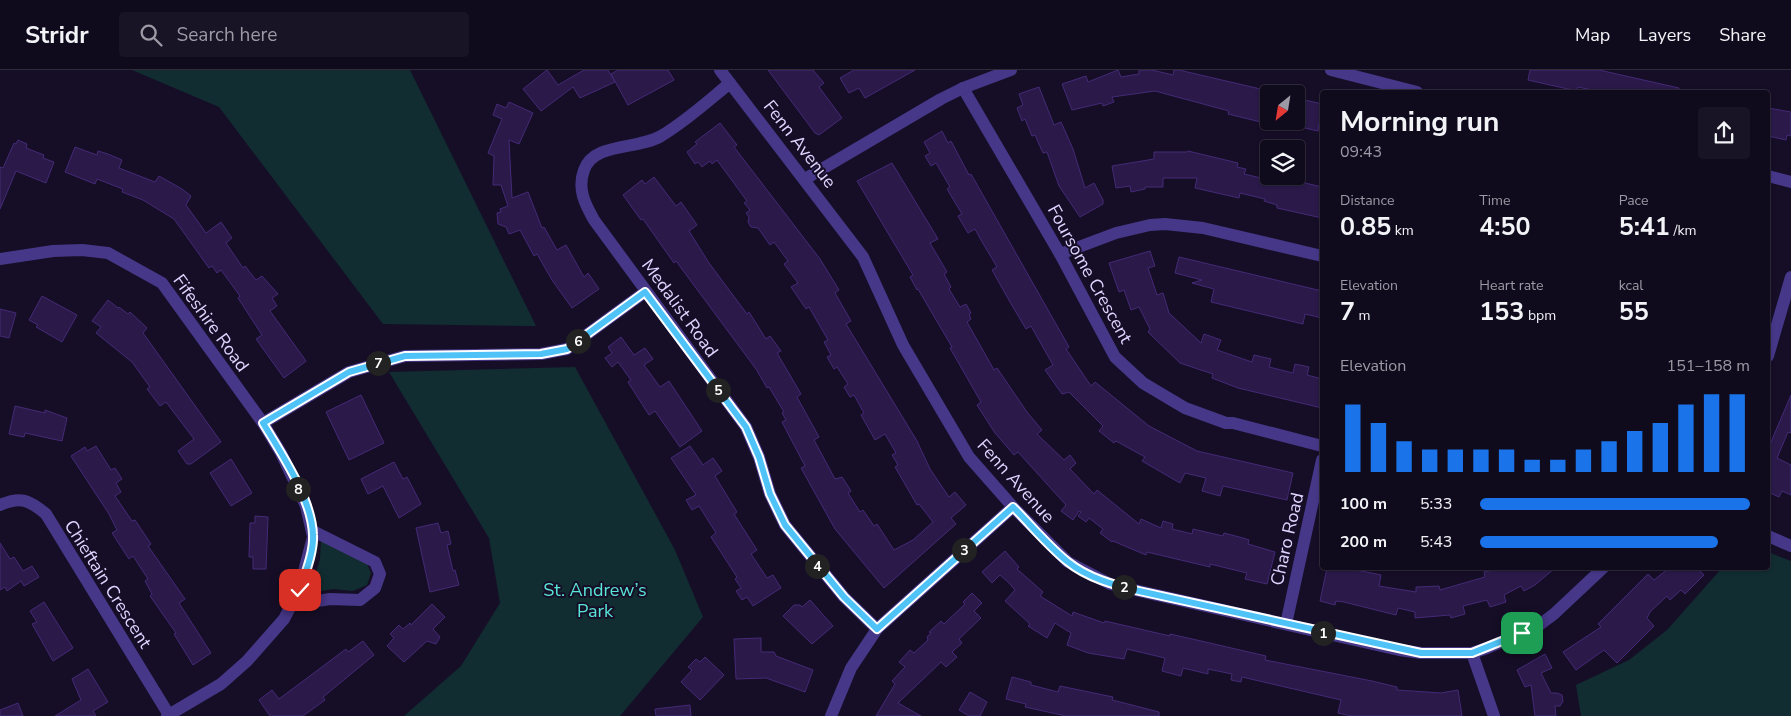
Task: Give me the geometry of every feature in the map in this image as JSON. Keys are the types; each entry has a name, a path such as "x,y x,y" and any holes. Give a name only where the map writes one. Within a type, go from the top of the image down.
{"street":[{"name":"Fenn Avenue","path":"720,70 863,257 892,324 960,444 1013,507 1068,562 1087,574 1110,584 1286,624 1421,653 1472,653"},
{"path":"805,179 963,88 1011,70"},
{"path":"1331,70 1409,90"},
{"name":"Medalist Road","path":"730,83 660,137 637,146 603,152 592,158 585,168 581,184 587,207 645,292 746,427 759,457 770,494 785,525 844,597 877,629"},
{"name":"Foursome Crescent","path":"963,88 1060,254 1116,357 1143,383 1185,408 1226,423 1233,423 1320,445"},
{"path":"1770,177 1791,182"},
{"path":"1060,254 1116,233 1150,225 1164,224 1186,225 1320,256"},
{"name":"Fifeshire Road","path":"0,259 53,251 82,250 108,253 162,283 263,423 281,453 306,506 313,531 306,572 293,605 284,619 240,667 208,693 168,715"},
{"path":"1770,349 1791,277"},
{"path":"263,423 349,372 405,356 541,354 567,349 645,292"},
{"name":"Charo Road","path":"1286,624 1320,469"},
{"name":"Chieftain Crescent","path":"0,505 17,499 33,504 46,514 168,715"},
{"path":"831,716 851,668 877,629 1013,507"},
{"path":"293,605 330,599 360,600 375,588 380,574 375,562 313,531"},
{"path":"1770,537 1791,546"},
{"path":"1494,716 1472,653 1538,626 1554,614 1601,570"}],"green space":[{"path":"132,70 410,70 536,326 383,324 219,107"},
{"name":"St. Andrew’s Park","path":"575,367 675,550 703,617 620,716 404,716 461,666 500,603 489,538 389,372"},
{"path":"321,540 366,561 371,573 367,585 353,591 333,589 310,593 320,559"},
{"path":"1770,553 1791,561 1791,716 1581,716 1576,685 1629,660 1667,630 1720,570 1770,570"}],"building":[{"path":"547,70 558,85 584,70 608,70 615,82 580,98 573,87 541,111 523,89"},
{"path":"618,70 668,70 674,80 628,105 611,74"},
{"path":"768,70 813,70 824,83 819,87 842,118 819,135 815,133"},
{"path":"854,70 915,70 865,98 859,88 849,93 840,78"},
{"path":"1118,70 1121,77 1139,74 1139,70 1152,70 1173,75 1174,70 1179,70 1260,89 1260,122 1228,114 1229,111 1155,91 1112,97 1114,102 1103,106 1102,103 1072,110 1062,84 1086,76 1088,82"},
{"path":"1530,70 1599,70 1679,88 1679,90 1592,90 1578,87 1577,90 1573,90 1528,80"},
{"path":"1039,87 1054,125 1061,122 1073,149 1085,188 1094,183 1103,200 1103,204 1080,217 1059,186 1047,152 1043,153 1035,135 1032,136 1025,119 1022,121 1017,108 1023,105 1019,94"},
{"path":"1305,100 1320,104 1318,131 1305,128"},
{"path":"509,102 533,113 519,144 509,140 512,198 528,192 542,228 544,227 557,250 566,245 584,277 588,273 599,289 572,308 552,280 537,254 534,256 520,230 509,234 506,227 498,224 497,213 501,212 500,209 508,206 501,185 493,185 494,156 488,153 502,119 493,115 497,104 506,108"},
{"path":"1770,108 1791,112 1791,136 1787,135 1786,140 1770,136"},
{"path":"720,123 737,145 734,147 820,259 839,290 835,293 851,321 846,324 917,441 930,469 949,497 955,492 966,505 951,518 956,524 884,588 835,529 801,468 805,466 782,422 786,420 782,413 784,412 769,387 767,388 756,369 676,261 674,263 643,219 641,220 623,195 642,180 645,184 654,177 676,206 681,202 697,225 689,231 709,263 747,314 749,312 766,339 770,336 781,351 777,353 801,394 797,397 819,437 814,440 835,479 842,477 851,491 848,493 860,512 863,510 874,526 877,524 894,550 913,540 933,522 919,504 917,505 895,467 898,465 892,455 896,453 885,434 875,440 861,415 864,413 854,395 850,397 844,387 848,384 837,367 834,369 827,357 831,355 824,342 828,340 809,307 806,309 791,287 798,283 784,264 788,261 774,242 770,245 758,228 751,227 746,213 750,210 744,203 747,201 717,160 712,164 710,161 702,167 698,162 695,164 687,152 697,144 695,142"},
{"path":"942,131 948,143 951,141 969,175 971,174 1069,347 1066,349 1091,386 1095,382 1149,426 1197,451 1293,473 1287,500 1223,486 1220,496 1202,491 1206,478 1185,473 1180,483 1142,461 1145,457 1116,441 1114,443 1099,431 1103,426 1069,392 1062,394 1045,370 1053,365 1031,326 1026,329 992,270 997,267 975,229 968,233 958,216 962,214 947,189 950,187 936,163 931,166 925,156 930,153 924,142"},
{"path":"18,140 27,144 26,148 44,155 43,158 54,162 46,183 16,171 0,209 0,167 3,168 14,143 16,144"},
{"path":"75,147 97,155 98,151 108,154 122,160 119,168 155,182 159,176 182,189 191,196 186,205 206,233 221,222 232,238 226,243 243,268 245,266 256,280 262,276 278,294 272,298 277,306 270,311 306,361 284,378 256,339 262,335 238,298 240,296 221,270 217,273 212,266 209,268 174,219 143,200 122,192 123,189 97,179 95,184 65,172"},
{"path":"1188,151 1238,163 1237,167 1246,169 1244,174 1260,178 1260,185 1305,185 1305,183 1320,187 1320,218 1277,208 1277,205 1264,201 1265,199 1240,193 1239,198 1195,188 1197,178 1163,178 1163,187 1145,187 1145,189 1131,192 1130,186 1116,188 1112,166 1154,159 1154,152"},
{"path":"892,163 938,239 930,243 947,272 944,274 951,287 949,289 960,307 966,304 971,313 969,314 971,319 967,322 994,370 997,368 1027,412 1042,430 1037,434 1064,460 1070,455 1076,463 1070,469 1094,494 1097,490 1139,524 1141,519 1161,528 1163,521 1173,524 1172,529 1192,534 1193,529 1223,536 1224,533 1249,540 1248,544 1275,552 1267,584 1245,579 1247,573 1210,564 1210,567 1147,552 1146,555 1112,542 1100,533 1103,529 1089,518 1086,522 1078,516 1081,512 1079,511 1073,520 1061,511 1066,505 1018,452 1014,455 995,433 977,405 981,402 950,348 952,347 917,290 910,277 913,275 857,181"},
{"path":"1150,251 1155,266 1148,268 1157,295 1163,293 1169,313 1201,343 1204,334 1221,340 1217,350 1252,362 1254,355 1271,359 1269,367 1293,373 1295,364 1309,367 1307,375 1320,378 1320,408 1238,388 1212,378 1213,374 1180,363 1148,332 1150,329 1139,307 1131,310 1124,290 1119,292 1109,263"},
{"path":"1179,257 1320,291 1320,318 1305,314 1303,324 1211,302 1214,289 1192,283 1202,280 1175,273"},
{"path":"42,296 77,315 62,342 36,327 38,325 29,320"},
{"path":"108,300 128,314 130,312 147,328 143,333 221,442 191,464 187,464 178,451 194,439 166,402 160,406 147,389 150,387 132,362 96,333 101,327 92,321"},
{"path":"0,309 16,313 9,338 0,336"},
{"path":"621,337 634,355 645,348 653,359 644,365 660,387 669,381 702,431 680,447 655,411 649,415 628,382 631,380 618,362 612,367 605,358 612,353 608,347"},
{"path":"361,395 384,443 349,460 326,412"},
{"path":"1791,395 1791,433 1788,432 1777,458 1791,465 1791,495 1782,491 1779,497 1770,493 1770,444"},
{"path":"15,406 45,413 45,410 67,418 62,441 25,433 24,437 9,434"},
{"path":"96,446 111,470 115,468 122,479 116,483 121,492 115,496 132,521 135,520 151,544 148,546 185,599 179,603 211,653 193,665 174,634 176,633 150,596 152,594 145,581 148,579 133,556 129,559 112,533 117,530 109,514 71,456 85,447 87,451"},
{"path":"690,446 703,465 713,458 722,471 715,476 737,512 734,514 757,550 751,554 767,578 773,575 781,588 753,606 747,597 742,600 736,591 741,588 735,579 737,577 711,537 716,533 699,506 692,510 686,500 696,495 671,458"},
{"path":"231,459 252,493 231,506 210,473"},
{"path":"394,462 403,479 407,477 421,504 399,518 383,486 368,494 361,479"},
{"path":"255,516 268,517 266,569 253,569 253,557 249,557 250,523 255,523"},
{"path":"438,523 441,533 448,531 451,544 447,545 453,571 455,570 459,585 430,592 416,528"},
{"path":"0,543 10,559 14,557 23,571 32,566 39,577 24,586 21,581 7,591 5,587 0,590"},
{"path":"1005,551 1019,567 1017,569 1043,592 1040,596 1072,616 1073,612 1104,623 1105,621 1201,641 1266,656 1265,660 1397,687 1397,690 1441,693 1458,690 1462,716 1351,716 1338,713 1341,700 1242,677 1241,682 1231,680 1232,674 1208,669 1208,674 1183,668 1181,676 1162,671 1165,658 1127,649 1124,659 1088,653 1067,645 1071,633 1055,623 1047,638 1028,626 1030,624 1005,601 1015,590 1000,575 992,583 982,572"},
{"path":"1327,570 1357,570 1381,575 1379,586 1416,592 1416,587 1439,586 1440,590 1485,577 1484,572 1492,570 1553,570 1535,585 1524,591 1521,586 1504,595 1506,602 1490,607 1487,600 1463,606 1465,614 1451,618 1450,615 1415,618 1415,612 1398,608 1396,615 1344,602 1336,601 1335,605 1320,601"},
{"path":"1666,570 1699,570 1704,575 1685,594 1681,590 1670,600 1667,596 1650,612 1647,618 1654,626 1617,663 1604,650 1576,670 1563,652 1601,627 1598,624 1648,574 1654,580"},
{"path":"972,593 982,603 974,611 981,618 959,639 962,643 952,652 957,657 946,667 941,662 898,703 921,716 876,716 895,684 892,681 905,667 899,662 910,650 914,653 928,640 927,637 931,633 929,632 941,621 944,624 965,604 963,602"},
{"path":"810,600 833,626 812,644 783,616 794,605 802,607"},
{"path":"44,602 73,648 53,661 32,624 37,622 30,611"},
{"path":"432,604 445,617 433,629 440,637 436,644 427,641 404,662 387,646 394,638 390,634 399,625 403,629 410,623 411,625"},
{"path":"761,638 761,652 774,652 776,656 813,670 805,692 766,678 736,679 734,639"},
{"path":"363,641 374,655 323,697 325,700 303,716 270,716 259,700 272,690 279,699 346,649 348,652"},
{"path":"1545,654 1552,668 1541,673 1551,693 1562,695 1563,701 1560,706 1555,706 1556,716 1535,716 1531,685 1525,687 1517,670"},
{"path":"705,657 724,675 700,700 681,682 692,670 688,667 696,659 700,662"},
{"path":"88,669 108,702 93,711 96,716 55,716 81,700 72,679"},
{"path":"1012,677 1031,682 1031,685 1058,692 1060,686 1113,697 1112,700 1159,712 1159,716 1066,716 1025,707 1026,704 1006,699"},
{"path":"970,692 987,702 980,716 969,716 959,710"},
{"path":"18,703 23,716 0,716 0,710"},
{"path":"690,705 691,716 656,716 655,709"}],"route":[{"path":"300,590 314,537 313,531 306,506 281,453 263,423 349,372 405,356 541,354 567,349 645,292 746,427 759,457 770,494 785,525 844,597 877,629 1013,507 1068,562 1087,574 1110,584 1399,650 1421,653 1472,653 1522,633"}]}
